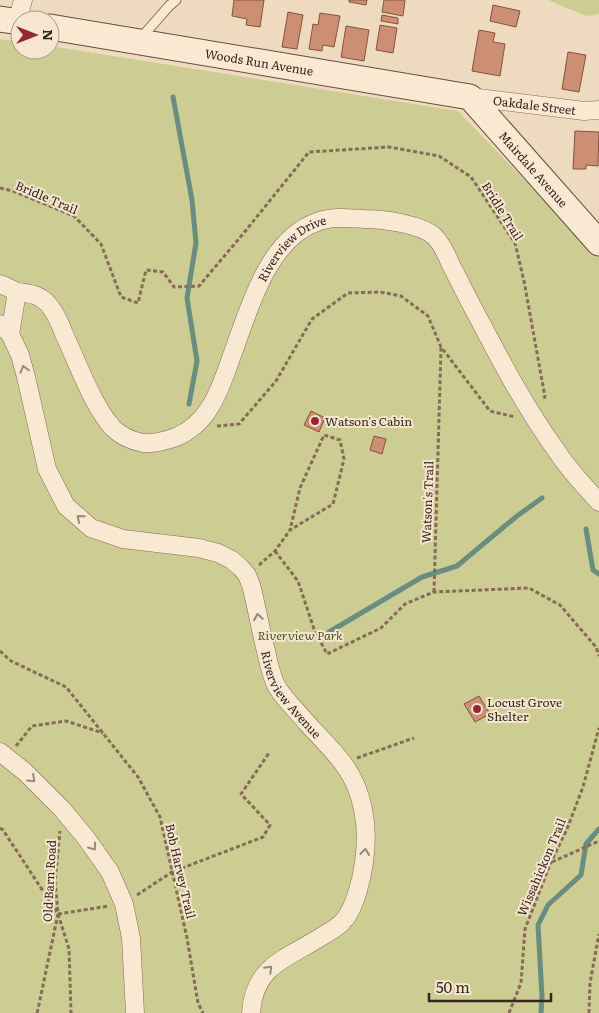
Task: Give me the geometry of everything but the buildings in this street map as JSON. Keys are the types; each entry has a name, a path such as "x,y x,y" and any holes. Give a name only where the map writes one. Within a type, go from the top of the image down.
{"street":[{"name":"Woods Run Avenue","path":"60,29 470,97"},
{"name":"Oakdale Street","path":"470,97 584,110 599,110"},
{"name":"Mairdale Avenue","path":"470,97 599,243"},
{"name":"Riverview Drive","path":"17,292 26,292 39,297 56,314 91,393 113,427 122,435 135,441 146,443 164,441 190,429 210,410 220,390 254,295 274,257 298,232 315,222 332,218 372,219 414,226 434,236 442,247 479,320 527,406 556,452 599,502"},
{"path":"0,284 17,292"},
{"name":"Riverview Avenue","path":"17,292 5,329 20,355 48,469 66,506 91,528 123,539 199,548 218,553 242,568 247,575 256,601 270,670 278,687 289,703 343,763 354,782 362,804 366,825 366,846 364,867 353,905 345,920 334,929 274,964 264,974 256,988 251,1013"},
{"path":"3,754 25,772 62,809 86,838 110,872 124,904 131,938 135,1013"}],"lane":[{"path":"138,42 176,0"}],"path":[{"name":"Bridle Trail","path":"0,188 74,216 102,244 121,297 138,303 146,270 163,272 174,287 199,286 309,152 389,146 439,156 471,177 515,243 546,397 527,406 517,418 490,410 441,347 428,316 401,296 380,292 348,293 312,319 276,381 239,424 190,429"},
{"name":"Watson's Trail","path":"434,592 441,347"},
{"path":"247,575 275,551 290,530 300,488 324,435 340,440 344,459 333,504 290,530"},
{"path":"275,551 298,581 314,629 327,654 381,628 405,604 434,592 529,588 560,605 596,647 599,656"},
{"name":"Bob Harvey Trail","path":"0,651 11,661 66,688 138,777 160,817 187,938 198,1003 203,1013"},
{"path":"3,754 32,726 66,721 103,733"},
{"name":"Wissahickon Trail","path":"509,1013 522,983 525,929 583,787 599,728"},
{"path":"343,763 414,738"},
{"path":"58,914 124,904 172,872 263,837 270,825 241,794 269,753"},
{"name":"Old Barn Road","path":"36,1013 58,914 55,881 62,809"},
{"path":"0,828 58,914 69,949 71,1013"},
{"path":"551,862 599,841"},
{"path":"590,1013 590,983 599,934"}],"green space":[{"path":"548,0 599,0 599,14 586,16"},
{"name":"Riverview Park","path":"0,39 10,40 10,60 60,60 60,48 458,111 599,257 599,1013 0,1013"}],"waterway":[{"path":"173,97 192,200 196,243 187,298 197,361 189,404"},
{"path":"329,632 422,577 457,566 517,516 542,498"},
{"path":"586,529 593,570 599,574"},
{"path":"541,1013 542,997 538,925 548,905 581,875 586,844 599,829"}],"place":[{"name":"Watson's Cabin","path":"315,421"},
{"name":"Locust Grove Shelter","path":"477,709"}]}
